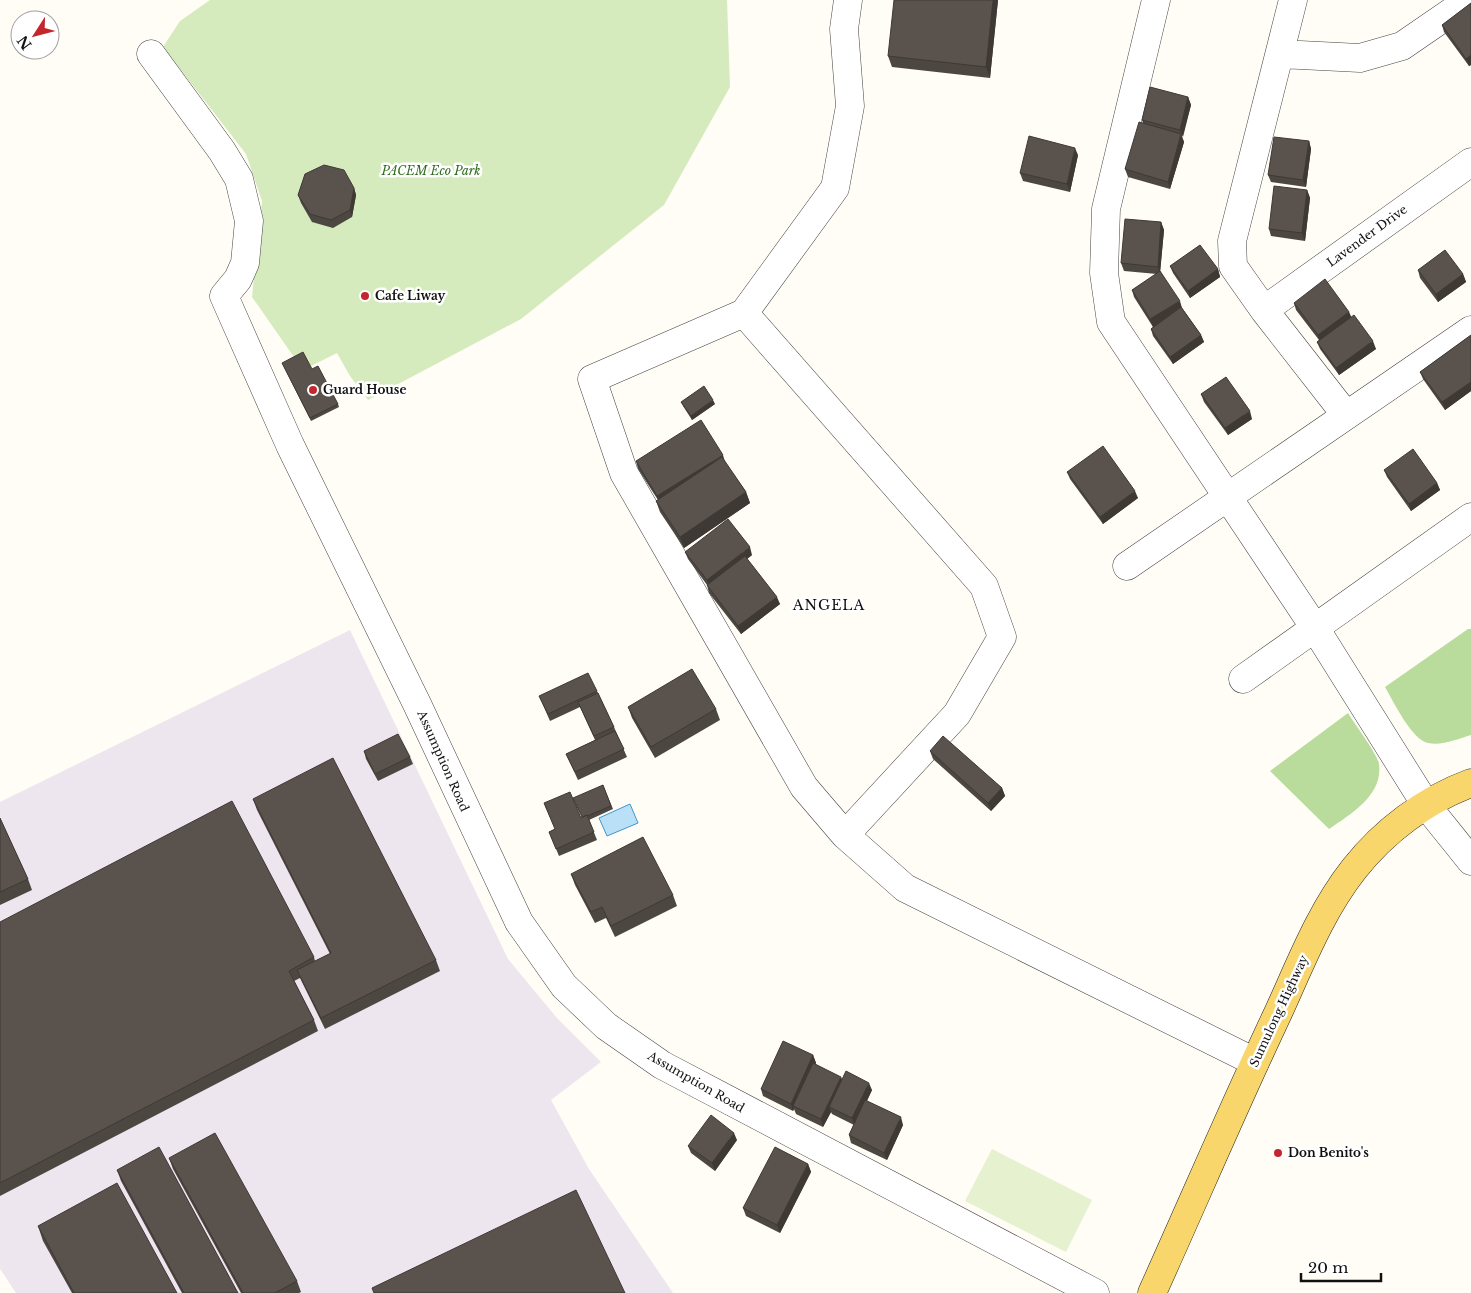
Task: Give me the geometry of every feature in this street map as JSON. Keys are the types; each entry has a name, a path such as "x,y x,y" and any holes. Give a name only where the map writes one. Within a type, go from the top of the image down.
{"main road":[{"name":"Sumulong Highway","path":"1152,1293 1320,922 1353,870 1389,830 1426,805 1471,783"}],"street":[{"path":"848,0 844,29 850,106 835,188 744,314 592,379 624,472 804,787 845,835 905,888 1255,1062"},
{"path":"1156,0 1106,209 1104,273 1111,322 1315,628 1426,805 1471,861"},
{"path":"1293,0 1232,241 1233,266 1264,310 1346,415"},
{"path":"1280,54 1360,58 1402,46 1469,0"},
{"name":"Assumption Road","path":"151,54 222,151 239,179 248,221 245,263 238,279 224,296 324,517 417,704 519,922 564,986 606,1026 662,1065 1095,1293"},
{"name":"Lavender Drive","path":"1264,310 1471,162"},
{"path":"744,314 984,586 1002,637 957,714 845,835"},
{"path":"1127,566 1471,330"},
{"path":"1243,679 1471,517"}],"shaded area":[{"path":"350,630 508,959 557,1018 601,1062 551,1100 589,1169 673,1293 16,1293 0,1269 0,802"}],"green space":[{"name":"PACEM Eco Park","path":"210,0 727,0 730,87 664,205 521,319 368,400 350,376 337,353 303,370 252,297 262,201 246,154 163,47 180,21"},
{"path":"1468,629 1471,629 1471,735 1444,743 1428,743 1409,728 1385,687"},
{"path":"1348,713 1378,760 1379,775 1371,794 1364,802 1329,829 1270,771"},
{"path":"992,1149 1092,1200 1066,1252 965,1201"}],"water":[{"path":"630,804 638,823 607,836 599,818"}],"building":[{"path":"894,0 993,0 986,67 888,56"},
{"path":"1471,3 1471,55 1466,59 1442,25"},
{"path":"1150,87 1188,97 1180,130 1142,120"},
{"path":"1139,122 1181,134 1168,182 1125,169"},
{"path":"1029,136 1075,148 1067,184 1020,173"},
{"path":"1274,137 1309,141 1303,180 1268,175"},
{"path":"324,165 344,170 354,188 350,210 331,220 310,214 298,195 305,174"},
{"path":"1274,186 1307,190 1302,233 1269,229"},
{"path":"1125,219 1161,222 1158,267 1121,263"},
{"path":"1200,245 1218,269 1188,291 1170,266"},
{"path":"1445,250 1463,274 1436,294 1418,270"},
{"path":"1160,271 1180,301 1150,319 1132,290"},
{"path":"1325,279 1349,312 1318,335 1294,303"},
{"path":"1181,307 1201,335 1170,357 1151,329"},
{"path":"1354,315 1373,341 1336,368 1317,342"},
{"path":"1471,335 1471,382 1442,402 1420,372"},
{"name":"Guard House","path":"303,352 312,369 318,366 338,404 310,418 282,363"},
{"path":"1226,377 1250,411 1225,428 1201,394"},
{"path":"704,386 713,400 691,416 681,402"},
{"path":"701,420 723,455 657,496 636,461"},
{"path":"1103,446 1135,491 1100,517 1067,472"},
{"path":"1413,449 1437,483 1409,504 1384,470"},
{"path":"722,457 746,492 680,537 656,501"},
{"path":"728,519 750,547 707,580 685,552"},
{"path":"745,556 777,597 738,626 707,585"},
{"path":"692,669 716,709 651,747 628,707"},
{"path":"588,673 597,691 548,714 539,696"},
{"path":"598,693 614,727 594,736 578,702"},
{"path":"615,731 624,749 575,772 566,754"},
{"path":"398,734 410,757 375,774 364,751"},
{"path":"943,736 1002,788 988,803 930,751"},
{"path":"333,758 436,960 321,1018 297,970 331,953 253,799"},
{"path":"603,785 611,806 582,817 573,798"},
{"path":"570,792 581,818 587,815 594,832 556,849 549,832 555,829 544,803"},
{"path":"232,801 314,957 289,971 314,1020 0,1183 0,922"},
{"path":"0,818 28,879 0,892"},
{"path":"643,837 673,895 611,926 602,907 591,912 571,874"},
{"path":"783,1041 813,1055 791,1104 761,1089"},
{"path":"813,1063 841,1077 821,1119 793,1106"},
{"path":"846,1071 869,1083 852,1118 829,1107"},
{"path":"865,1100 901,1117 884,1153 849,1135"},
{"path":"711,1115 734,1133 712,1163 688,1146"},
{"path":"215,1133 297,1281 275,1293 243,1293 169,1158"},
{"path":"159,1147 238,1293 184,1293 117,1170"},
{"path":"775,1147 808,1164 777,1225 743,1208"},
{"path":"117,1183 177,1293 74,1293 38,1226"},
{"path":"576,1190 625,1293 374,1293 372,1288"}],"place":[{"name":"Cafe Liway","path":"365,296"},
{"name":"Guard House","path":"313,390"},
{"name":"Don Benito's","path":"1278,1153"}],"district":[{"name":"ANGELA","path":"829,605"}]}
